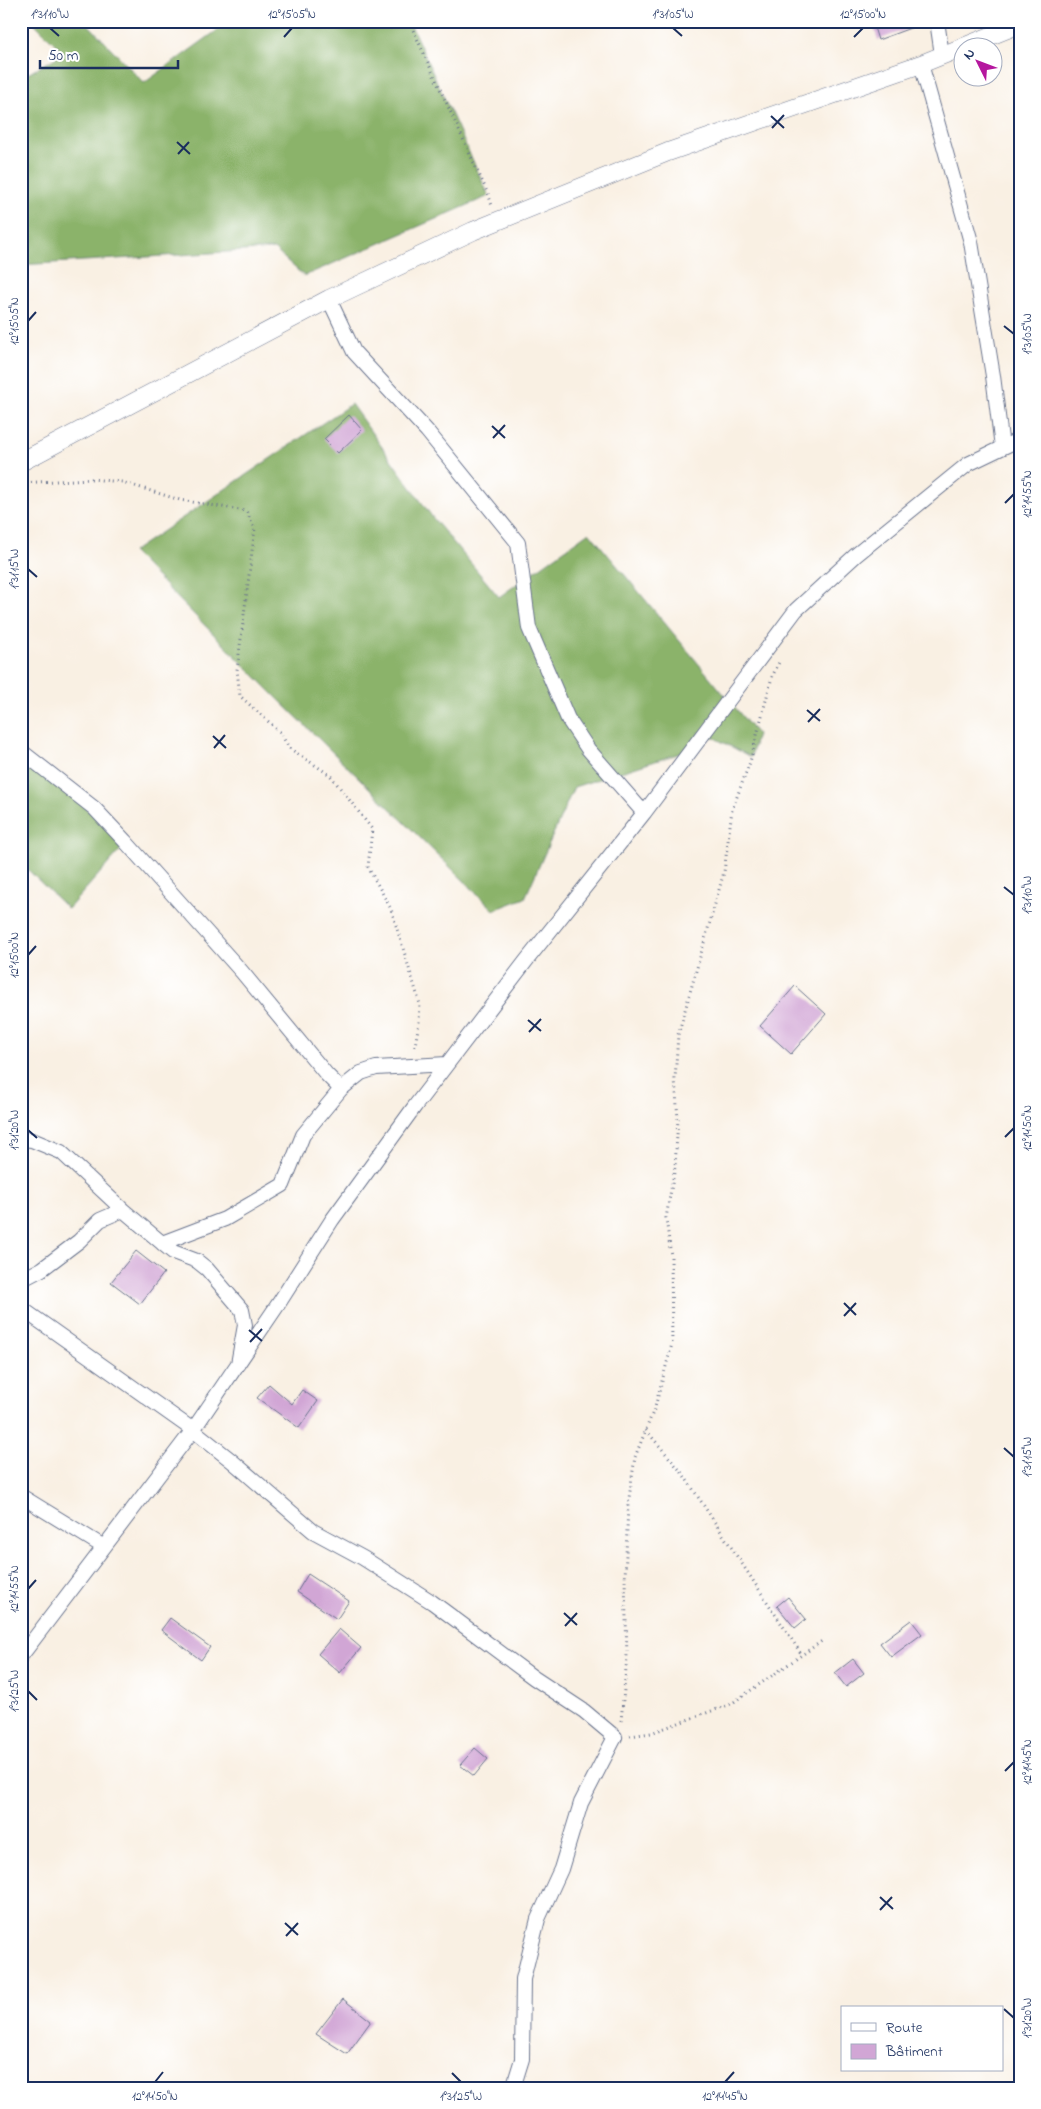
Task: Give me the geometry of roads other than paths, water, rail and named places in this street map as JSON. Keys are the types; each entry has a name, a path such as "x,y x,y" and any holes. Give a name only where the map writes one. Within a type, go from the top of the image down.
{"street":[{"path":"937,21 942,55"},
{"path":"21,462 329,299 495,222 668,152 921,64 1020,24"},
{"path":"921,64 971,242 993,376 1002,448"},
{"path":"329,299 354,352 427,431 518,543 529,628 568,719 588,750 644,813"},
{"path":"21,1656 193,1430 238,1366 332,1220 447,1064 644,813 796,610 856,555 968,464 1020,439"},
{"path":"21,751 53,774 106,821 242,972 327,1075 342,1089"},
{"path":"162,1243 225,1219 283,1185 303,1135 342,1089 362,1073 376,1068 447,1064"},
{"path":"21,1139 32,1140 61,1152 123,1210 173,1252 197,1261 207,1269 242,1310 245,1325 238,1366"},
{"path":"21,1280 42,1269 79,1241 100,1220 123,1210"},
{"path":"21,1308 193,1430 232,1461 312,1531 363,1558 432,1602 534,1678 584,1711 615,1737 581,1803 561,1870 538,1919 523,1979 522,2059 513,2088"},
{"path":"21,1496 104,1547"}]}
